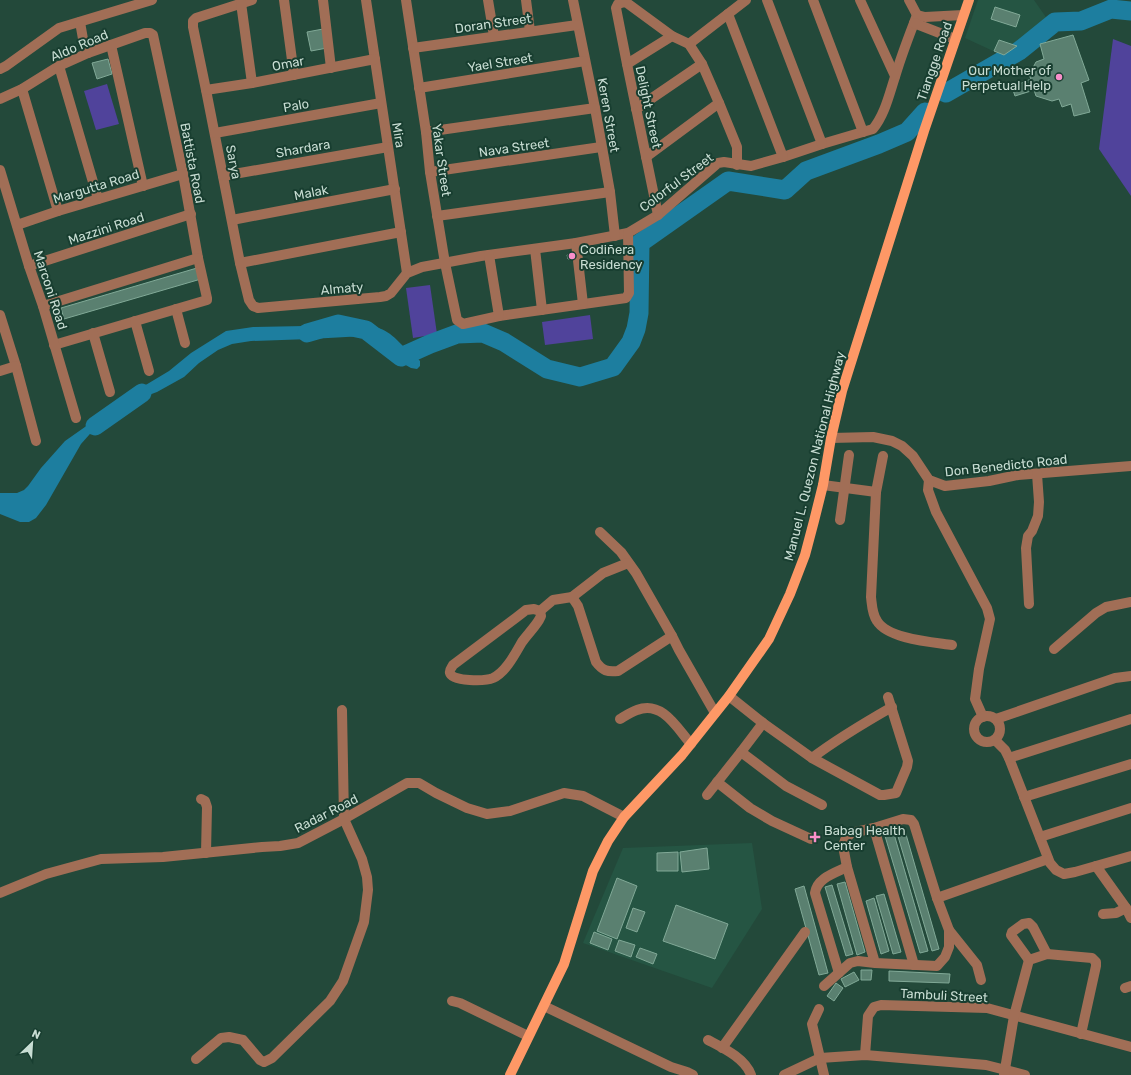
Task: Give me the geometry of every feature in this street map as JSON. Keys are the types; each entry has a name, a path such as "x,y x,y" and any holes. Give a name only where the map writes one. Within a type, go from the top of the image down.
{"main road":[{"name":"Tiangge Road","path":"924,131 969,0"},
{"name":"Manuel L. Quezon National Highway","path":"510,1075 564,964 593,871 608,841 624,817 682,755 729,696 769,638 785,605 805,555 823,485 831,438 842,391 924,131"}],"street":[{"path":"0,69 59,28 152,0"},
{"path":"252,0 241,3 252,83"},
{"path":"284,0 294,75"},
{"path":"323,0 331,68"},
{"name":"Mira","path":"366,0 407,274"},
{"name":"Yakar Street","path":"406,0 437,216 457,320 463,324 499,316"},
{"path":"488,0 494,36"},
{"path":"526,0 530,31"},
{"name":"Keren Street","path":"573,0 610,192 615,236"},
{"path":"689,44 746,0"},
{"path":"767,0 822,144"},
{"path":"813,0 863,132"},
{"path":"860,0 895,76"},
{"path":"895,76 915,20 909,0"},
{"name":"Delight Street","path":"658,215 616,8 618,4 624,2 627,3 672,36"},
{"name":"Sarya","path":"241,3 196,18 193,22 193,27 240,263 249,300 253,306"},
{"path":"728,14 783,157"},
{"path":"915,20 925,17 964,15"},
{"path":"915,20 955,38"},
{"path":"80,22 83,39 88,53"},
{"name":"Doran Street","path":"413,48 577,25"},
{"name":"Aldo Road","path":"0,99 22,89 59,66 88,53 145,32 150,33"},
{"name":"Battista Road","path":"150,33 153,35 183,174 198,258 208,298 207,300 176,309"},
{"path":"627,64 672,36 689,44 702,64 719,103 736,147 737,165"},
{"path":"111,45 142,186"},
{"name":"Omar","path":"206,90 252,83 375,59"},
{"name":"Yael Street","path":"419,88 585,61"},
{"path":"636,109 702,64"},
{"path":"59,66 98,199"},
{"name":"Colorful Street","path":"422,267 489,255 576,243 628,233 658,215 718,163 724,162 751,166 873,129 883,113 895,76"},
{"path":"22,89 58,211"},
{"name":"Palo","path":"215,133 382,103"},
{"path":"646,157 719,103"},
{"path":"426,132 595,108"},
{"name":"Shardara","path":"223,176 388,146"},
{"name":"Nava Street","path":"430,172 601,147"},
{"name":"Marconi Road","path":"0,170 29,266 43,306 76,418"},
{"name":"Margutta Road","path":"17,225 58,211 183,174"},
{"name":"Malak","path":"232,220 395,189"},
{"path":"437,216 610,192"},
{"name":"Mazzini Road","path":"29,266 190,214"},
{"path":"240,263 401,232"},
{"path":"489,255 499,316 626,298 629,293 628,233"},
{"path":"576,243 583,304"},
{"path":"535,249 542,310"},
{"path":"43,306 198,258"},
{"name":"Almaty","path":"253,306 258,308 380,298 391,292 407,274 422,267"},
{"path":"54,345 176,309 185,343"},
{"path":"135,321 149,371"},
{"path":"1,322 16,366 36,441"},
{"path":"93,333 110,392"},
{"path":"0,371 16,366"},
{"name":"Don Benedicto Road","path":"831,438 873,437 902,446 913,456 928,480 945,486 989,481 1018,475 1131,466"},
{"path":"840,520 849,455"},
{"path":"883,456 876,492 871,597 873,612 877,621 883,628 894,634 952,645"},
{"path":"1028,604 1026,548 1028,536 1032,531 1038,516 1039,502 1037,474"},
{"path":"928,480 928,490 936,512 987,608 990,619 979,669 975,699 983,717"},
{"path":"823,485 876,492"},
{"path":"600,532 621,552 636,573 714,713"},
{"path":"540,611 553,600 572,597 603,573 628,563"},
{"path":"572,597 578,606 596,662 601,668 608,672 618,671 672,636"},
{"path":"1054,649 1096,613 1106,607 1131,602"},
{"path":"534,609 540,611 541,616 539,620 515,655 503,670 493,678 468,680 452,677 450,670 453,664 526,610 534,609"},
{"path":"996,719 1000,728 999,734 995,740 985,742 981,741 976,736 974,731 977,721 983,717 992,717 996,719 1115,678 1131,676"},
{"path":"729,696 763,723 812,758 880,795 896,793 908,761 888,697"},
{"path":"812,758 863,723 892,707"},
{"path":"620,719 637,710 648,708 659,710 666,714 691,744"},
{"path":"196,1059 221,1038 229,1037 242,1040 260,1060 264,1062 268,1060 330,1001 343,981 364,922 368,890 367,878 362,859 344,819 342,710"},
{"path":"1009,758 1131,719"},
{"path":"707,795 763,723"},
{"path":"995,740 1009,758 1048,859 1056,870 1064,874 1075,872 1131,856"},
{"path":"741,752 786,786 822,805"},
{"path":"1024,797 1131,764"},
{"path":"717,782 750,808 772,821 812,839"},
{"name":"Radar Road","path":"0,892 46,874 101,859 163,857 298,843 407,784 419,783 467,808 487,814 510,812 564,793 583,796 624,817"},
{"path":"201,799 205,801 207,807 206,853"},
{"path":"1040,837 1131,808"},
{"path":"875,963 847,867 843,846 845,840 851,833 903,819 910,820 914,824 937,898 949,930 977,965 981,980"},
{"path":"874,828 914,965"},
{"path":"937,898 1048,859"},
{"path":"1096,866 1126,908 1131,918"},
{"path":"839,973 815,893 816,887 820,882 831,874 847,867"},
{"path":"1103,914 1116,913 1126,908"},
{"path":"1005,1072 1014,1016 1029,960 1011,934 1012,932 1023,924 1029,923 1033,927 1047,954"},
{"path":"824,986 850,963 858,961 937,966 945,958 948,947 949,930"},
{"path":"722,1048 806,932"},
{"path":"1029,960 1047,954 1092,958 1096,962 1081,1034"},
{"path":"452,1001 460,1003 528,1036"},
{"name":"Tambuli Street","path":"865,1055 868,1016 874,1007 882,1005 986,1008 1131,1047"},
{"path":"544,1006 671,1067 693,1075"},
{"path":"819,1009 812,1024 824,1075"},
{"path":"708,1040 738,1059 749,1070 751,1075"},
{"path":"784,1075 820,1058 865,1055 986,1065 1005,1072 1025,1075"},
{"path":"671,1067 679,1075"}],"shaded area":[{"path":"978,0 1034,0 1050,23 1004,56 965,38"},
{"path":"1113,39 1131,46 1131,196 1099,149"},
{"path":"107,84 119,124 96,130 84,91"},
{"path":"430,285 437,334 413,338 406,288"},
{"path":"590,315 593,339 545,345 542,322"},
{"path":"752,843 762,909 712,988 583,943 623,848"}],"water":[{"path":"371,326 387,332 420,361 420,366 417,369 411,368 402,363 373,339 364,336 251,341 232,344 218,350 199,363 184,377 157,392 130,402 97,426 81,444 46,505 36,518 29,522 20,522 0,514 0,493 17,493 24,490 65,441 139,389 169,371 191,353 226,331 253,327"}],"building":[{"path":"995,7 1020,15 1016,27 991,19"},
{"path":"323,29 327,48 311,51 307,32"},
{"name":"Our Mother of Perpetual Help","path":"1073,35 1089,80 1081,83 1090,112 1074,116 1071,104 1062,107 1059,99 1052,101 1036,96 1034,90 1015,96 1012,87 1031,79 1029,75 1036,62 1044,59 1040,44"},
{"path":"999,40 1017,46 1004,55 994,51"},
{"path":"108,59 112,74 97,79 92,63"},
{"name":"Codiñera Residency","path":"576,253 577,258 568,259 567,255"},
{"path":"197,268 201,279 64,319 61,308"},
{"path":"905,831 939,949 932,951 897,833"},
{"path":"894,834 928,951 920,953 885,836"},
{"path":"707,848 709,869 682,872 680,852"},
{"path":"678,852 678,871 657,871 657,853"},
{"path":"617,878 637,886 617,939 597,931"},
{"path":"845,882 865,952 857,955 837,884"},
{"path":"832,885 853,954 846,956 825,887"},
{"path":"804,886 828,973 819,975 795,889"},
{"path":"884,894 901,952 893,954 876,896"},
{"path":"874,898 889,951 881,954 866,901"},
{"path":"676,905 728,924 715,959 663,941"},
{"path":"633,908 645,912 637,932 626,928"},
{"path":"594,932 612,939 608,950 590,943"},
{"path":"619,940 635,945 631,957 615,951"},
{"path":"640,948 657,954 653,964 636,957"},
{"path":"861,970 872,970 871,980 861,980"},
{"path":"889,971 950,974 949,983 889,981"},
{"path":"854,972 859,980 845,987 841,979"},
{"path":"836,983 843,988 834,1001 827,996"}],"waterway":[{"path":"946,93 1019,51 1055,22 1081,21 1111,9 1131,11"},
{"path":"307,333 338,324 366,330 401,357 457,334 483,333 504,342 547,369 580,377 613,367 631,342 636,329 639,313 640,243 728,181 785,190 806,171 907,132 925,112"},
{"path":"95,426 142,393"}],"place":[{"name":"Our Mother of Perpetual Help","path":"1059,77"},
{"name":"Codiñera Residency","path":"572,256"},
{"name":"Babag Health Center","path":"815,837"}]}
